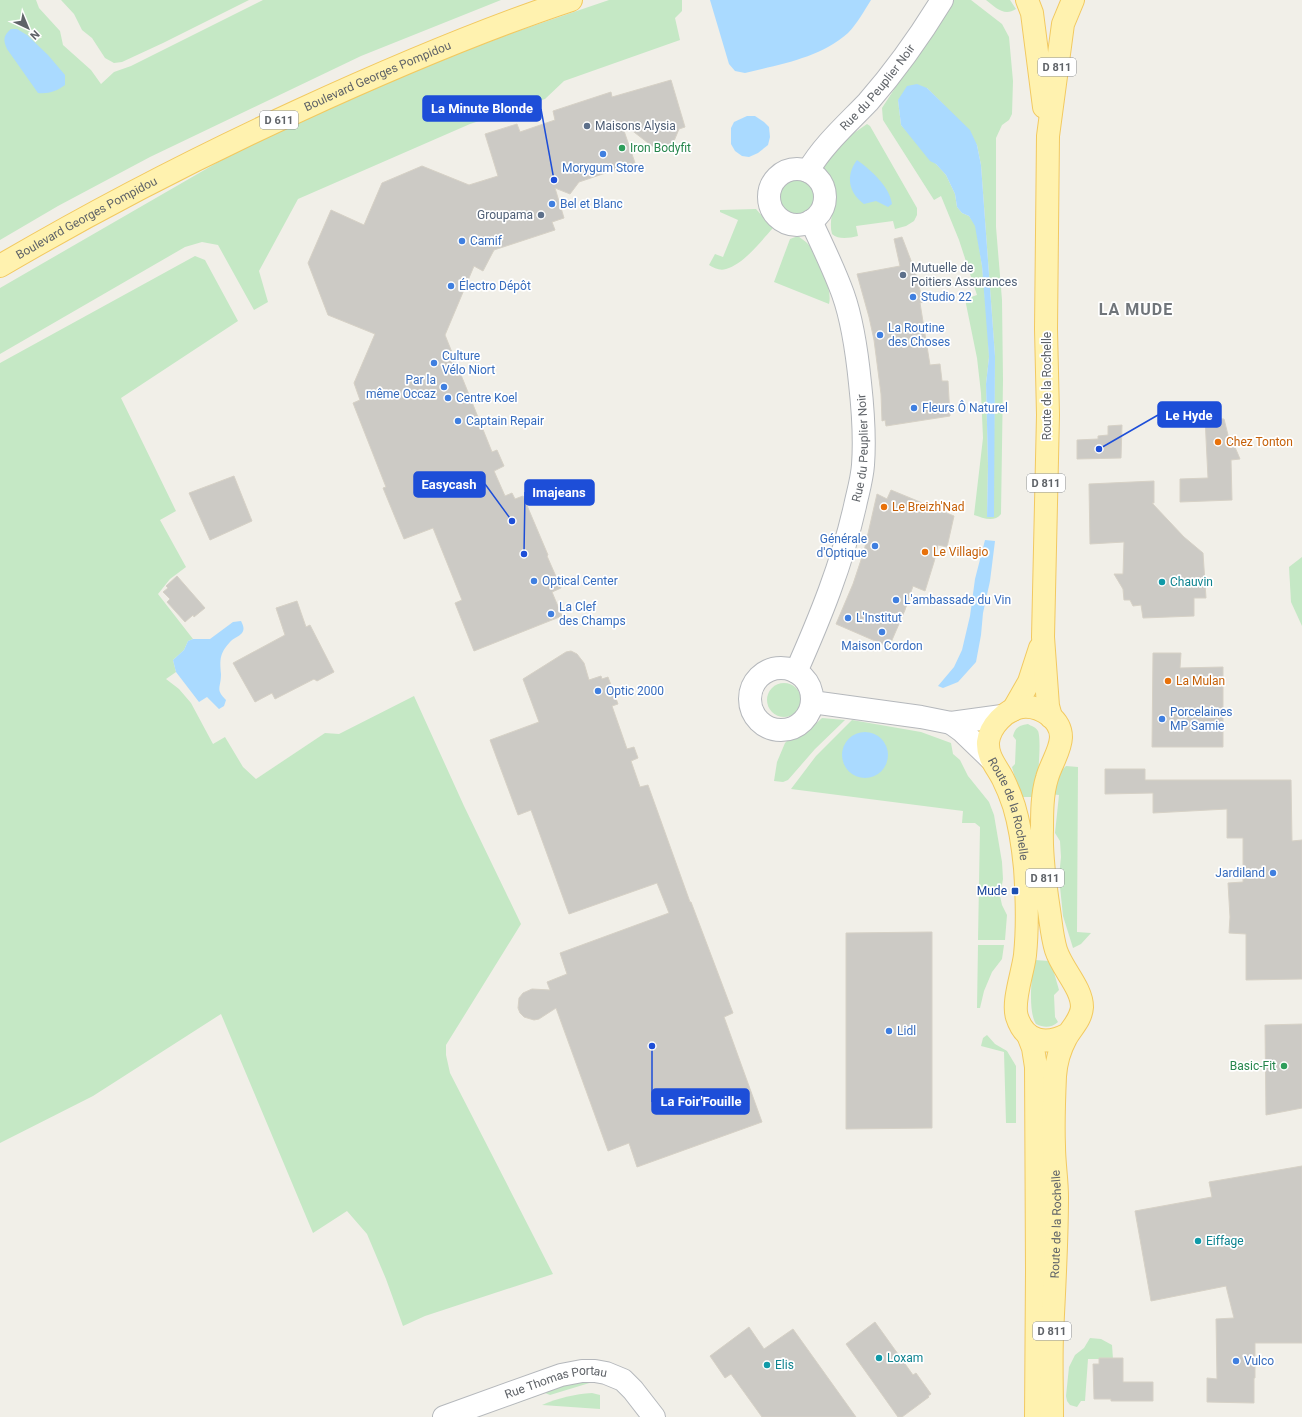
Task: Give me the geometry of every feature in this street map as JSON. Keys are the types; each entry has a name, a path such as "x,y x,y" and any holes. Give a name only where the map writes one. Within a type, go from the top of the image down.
{"main road":[{"name":"Boulevard Georges Pompidou","path":"0,254 158,166 269,112 322,87 414,48 538,0"},
{"name":"Boulevard Georges Pompidou","path":"0,266 164,175 295,112 425,55 549,7 571,0"},
{"name":"Route de la Rochelle","path":"1027,0 1032,13 1048,136"},
{"name":"Route de la Rochelle","path":"1052,1417 1052,1338 1056,1270 1057,1196 1054,1147 1055,1075 1061,1048 1068,1034 1079,1019 1082,1004 1080,996 1056,950 1046,894 1042,842 1042,812 1046,780 1057,756 1061,739 1059,729 1051,717 1048,706 1043,637 1048,415 1046,329 1048,136 1063,24 1073,0"},
{"name":"Route de la Rochelle","path":"1036,1417 1038,1264 1036,1067 1033,1048 1028,1035 1021,1027 1015,1010 1024,966 1027,939 1027,903 1021,835 1014,805 1004,781 991,759 988,749 989,737 994,725 1008,713 1031,676 1043,637"},
{"path":"1008,713 1022,707 1033,707 1051,717"},
{"path":"1028,1035 1043,1042 1059,1039 1068,1034"}],"street":[{"name":"Rue du Peuplier Noir","path":"808,171 830,141 869,100 896,67 924,29 942,0"},
{"path":"798,169 808,171 821,182 824,191 822,208 818,216 803,225 786,223 774,214 770,208 768,200 769,191 773,182 788,170 798,169"},
{"name":"Rue du Peuplier Noir","path":"796,672 824,607 842,556 860,482 864,449 858,358 854,337 843,295 827,254 811,221"},
{"path":"776,669 790,669 796,672 803,677 812,693 810,711 799,725 790,729 781,730 772,728 760,721 755,715 751,701 754,686 758,679 764,674 776,669"},
{"path":"812,702 921,716 951,723 962,731 991,759"},
{"path":"951,723 1008,713"},
{"name":"Rue Thomas Portau","path":"444,1417 561,1375 582,1371 595,1371 606,1373 623,1380 633,1390 654,1417"}],"green space":[{"path":"0,0 36,0 39,8 60,31 63,45 91,70 101,84 114,72 131,66 263,0 501,0 361,56 150,157 58,206 0,240"},
{"path":"61,0 249,0 163,43 122,62 114,63 105,58 92,38 82,30 74,14"},
{"path":"609,0 682,0 682,11 675,18 680,40 564,81 545,99 470,124 298,199 259,271 268,302 254,310 218,245 202,242 185,247 0,354 0,288 239,150 363,92 425,66 518,31"},
{"path":"952,0 971,0 1002,24 1009,37 1013,81 1012,114 1009,120 1002,125 996,138 996,227 1002,300 1003,380 1001,514 992,519 974,515 983,438 981,393 977,358 965,299 977,295 959,240 941,196 934,200 883,120 882,108","holes":["927,88 942,103 977,145 981,165 995,356 993,517 987,516 988,466 986,384 989,357 982,266 976,226 969,216 962,213 957,207 955,194 946,175 901,125 898,100"]},
{"path":"986,0 1010,0 1016,9 1004,12"},
{"path":"867,124 870,126 917,208 917,215 914,221 906,226 895,229 893,221 856,226 858,236 841,238 832,234 831,225 836,191 834,183 830,175 821,167 846,137"},
{"path":"801,178 810,183 814,189 814,203 810,209 801,214 793,214 784,209 780,203 779,192 784,183 790,179"},
{"path":"756,209 773,228 752,252 733,266 722,270 709,265 715,254 723,257 738,220 720,212 720,210"},
{"path":"798,236 812,249 820,264 829,290 829,304 774,282 790,239"},
{"path":"195,256 205,260 238,321 121,398 176,511 160,520 186,567 170,579 158,594 193,639 188,641 184,650 173,660 176,672 166,679 179,689 191,703 213,744 225,737 243,767 256,779 325,733 339,734 414,696 464,806 521,924 446,1045 446,1055 450,1073 553,1274 425,1316 403,1326 386,1279 367,1234 347,1211 313,1233 221,1014 93,1096 0,1143 0,363"},
{"path":"1302,557 1302,626 1291,602 1289,567"},
{"path":"784,683 796,688 801,700 796,712 784,717 772,712 767,700 772,688"},
{"path":"822,718 845,720 815,749 788,780 783,782 774,781 777,762 785,743 806,733"},
{"path":"852,720 921,732 951,743 953,754 960,760 968,776 989,802 994,815 1002,862 1003,879 1000,896 1002,905 1007,915 1005,940 978,940 980,827 975,823 962,823 963,811 791,789 816,756"},
{"path":"1028,724 1038,731 1040,744 1036,797 1020,797 1012,767 1015,764 1016,740 1013,736 1018,727"},
{"path":"1066,766 1078,767 1077,932 1091,933 1081,944 1073,948 1063,916 1059,877 1061,857 1060,841 1055,833 1059,795 1050,794 1058,774"},
{"path":"978,945 1004,945 1002,959 992,972 984,991 980,1008 977,1008"},
{"path":"1035,960 1051,962 1059,990 1054,995 1055,1017 1058,1022 1045,1027 1036,1024 1033,1018 1031,993"},
{"path":"987,1035 995,1044 1007,1051 1016,1066 1016,1123 1006,1123 1004,1052 981,1046 983,1038"},
{"path":"1090,1338 1101,1339 1112,1345 1113,1359 1088,1359 1085,1401 1081,1401 1077,1407 1070,1405 1066,1396 1069,1367 1075,1355 1084,1348"},
{"path":"596,1381 550,1395 545,1393 509,1406 516,1399 563,1383"},
{"path":"592,1393 600,1395 600,1409 542,1405 554,1400 579,1394"}],"water":[{"path":"710,0 871,0 848,33 825,49 800,59 745,73 735,71 729,64"},
{"path":"11,29 17,29 27,35 48,55 65,75 65,85 53,92 38,93 7,49 4,38"},
{"path":"917,84 927,88 970,130 977,145 981,165 995,356 994,517 987,517 988,466 986,384 989,357 982,266 975,226 969,216 962,213 957,207 955,194 946,175 936,164 930,161 901,125 898,100 907,86"},
{"path":"747,116 755,116 764,122 769,127 770,137 768,145 758,153 749,157 742,156 735,151 731,144 731,128 734,122"},
{"path":"857,160 879,179 888,191 892,204 888,207 876,201 864,204 855,195 850,184 850,178 853,166"},
{"path":"985,540 995,541 990,581 983,613 976,662 958,682 943,688 938,686 954,667 962,650 970,616 975,579"},
{"path":"241,621 243,632 230,642 221,657 221,679 219,688 226,700 224,706 219,709 207,697 199,702 176,672 173,660 184,650 188,641 193,639 210,639 233,622"},
{"path":"865,732 878,736 884,742 888,755 884,768 878,774 865,778 852,774 846,768 842,755 846,742 852,736"}],"building":[{"path":"671,80 685,127 679,129 670,146 664,148 652,146 621,122 635,163 579,182 570,194 555,188 564,218 552,222 555,230 494,250 483,271 474,266 445,335 492,452 497,450 504,466 494,471 505,496 512,493 515,499 523,496 561,588 552,592 562,616 474,651 455,603 462,600 433,528 404,539 383,488 386,487 353,403 360,400 354,383 375,334 328,315 308,263 331,210 364,225 382,183 422,166 469,185 498,176 485,134 517,124 520,132 555,120 553,111 611,92 612,97"},
{"path":"902,237 915,271 923,302 920,303 930,365 940,364 942,381 948,381 950,416 886,426 885,420 882,421 881,394 874,340 857,274 900,266 894,239"},
{"path":"1205,418 1224,419 1229,439 1232,440 1240,459 1231,460 1232,500 1180,502 1180,479 1208,478"},
{"path":"1122,425 1121,458 1077,459 1077,440 1098,439 1098,436 1108,435 1108,426"},
{"path":"234,476 252,521 210,540 189,493"},
{"path":"1154,481 1154,503 1152,503 1184,537 1203,553 1206,598 1194,598 1194,616 1143,618 1141,605 1133,606 1130,600 1124,600 1123,589 1114,574 1123,574 1124,542 1090,544 1089,484"},
{"path":"891,490 954,516 947,547 938,545 925,591 913,586 905,610 889,647 836,624 853,584 864,551 877,494 887,499"},
{"path":"177,576 205,608 185,622 167,602 170,599 163,592 168,588 166,586"},
{"path":"297,601 306,627 310,625 334,672 317,681 314,679 275,699 272,693 255,702 233,663 285,635 276,608"},
{"path":"571,651 577,654 584,663 589,680 601,676 602,679 608,677 618,704 612,706 627,749 634,747 638,758 631,761 640,787 648,785 690,902 733,1013 724,1017 762,1122 637,1167 629,1143 608,1151 556,1008 539,1019 534,1020 524,1017 518,1008 519,998 523,993 532,989 550,990 547,982 567,974 560,953 669,913 657,883 569,914 531,810 518,815 490,740 539,722 523,679 566,652"},
{"path":"1153,653 1181,653 1180,668 1223,667 1223,747 1152,747"},
{"name":"Jardiland","path":"1105,769 1145,769 1145,780 1291,780 1292,841 1302,840 1302,979 1246,980 1246,934 1229,933 1230,917 1228,883 1243,882 1243,838 1227,838 1227,809 1153,813 1153,793 1105,794"},
{"name":"Lidl","path":"932,932 932,1128 846,1129 846,933"},
{"name":"Basic-Fit","path":"1302,1024 1302,1108 1266,1115 1265,1025"},
{"path":"1302,1166 1302,1343 1255,1343 1254,1403 1207,1402 1207,1378 1217,1379 1216,1319 1234,1318 1226,1286 1151,1301 1135,1211 1212,1197 1209,1182"},
{"name":"Loxam","path":"875,1322 913,1375 916,1373 931,1394 902,1417 898,1417 846,1344"},
{"name":"Elis","path":"749,1327 764,1349 793,1329 856,1417 762,1417 731,1374 725,1378 710,1356"},
{"path":"1099,1358 1123,1358 1123,1382 1153,1382 1153,1401 1111,1401 1111,1399 1094,1399 1093,1364 1099,1364"}],"place":[{"name":"Maisons Alysia","path":"587,126"},
{"name":"Iron Bodyfit","path":"622,148"},
{"name":"Morygum Store","path":"603,154"},
{"name":"La Minute Blonde","path":"554,180"},
{"name":"Bel et Blanc","path":"552,204"},
{"name":"Groupama","path":"541,215"},
{"name":"Camif","path":"462,241"},
{"name":"Mutuelle de Poitiers Assurances","path":"903,275"},
{"name":"Électro Dépôt","path":"451,286"},
{"name":"Studio 22","path":"913,297"},
{"name":"La Routine des Choses","path":"880,335"},
{"name":"Culture Vélo Niort","path":"434,363"},
{"name":"Par la même Occaz","path":"444,387"},
{"name":"Centre Koel","path":"448,398"},
{"name":"Fleurs Ô Naturel","path":"914,408"},
{"name":"Captain Repair","path":"458,421"},
{"name":"Chez Tonton","path":"1218,442"},
{"name":"Le Hyde","path":"1099,449"},
{"name":"Le Breizh'Nad","path":"884,507"},
{"name":"Easycash","path":"512,521"},
{"name":"Générale d'Optique","path":"875,546"},
{"name":"Le Villagio","path":"925,552"},
{"name":"Imajeans","path":"524,554"},
{"name":"Optical Center","path":"534,581"},
{"name":"Chauvin","path":"1162,582"},
{"name":"L'ambassade du Vin","path":"896,600"},
{"name":"La Clef des Champs","path":"551,614"},
{"name":"L'Institut","path":"848,618"},
{"name":"Maison Cordon","path":"882,632"},
{"name":"La Mulan","path":"1168,681"},
{"name":"Optic 2000","path":"598,691"},
{"name":"Porcelaines MP Samie","path":"1162,719"},
{"name":"Jardiland","path":"1273,873"},
{"name":"Mude","path":"1015,891"},
{"name":"Lidl","path":"889,1031"},
{"name":"La Foir'Fouille","path":"652,1046"},
{"name":"Basic-Fit","path":"1284,1066"},
{"name":"Eiffage","path":"1198,1241"},
{"name":"Loxam","path":"879,1358"},
{"name":"Vulco","path":"1236,1361"},
{"name":"Elis","path":"767,1365"}],"district":[{"name":"LA MUDE","path":"1136,309"}]}
